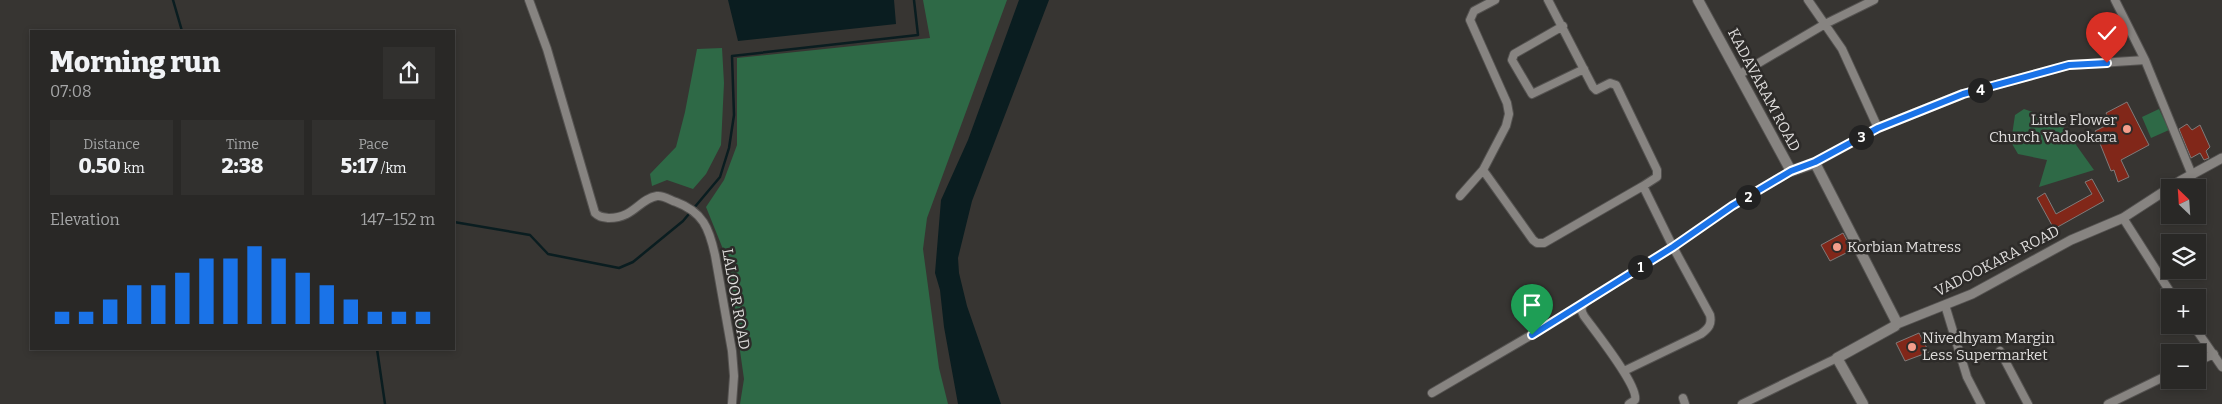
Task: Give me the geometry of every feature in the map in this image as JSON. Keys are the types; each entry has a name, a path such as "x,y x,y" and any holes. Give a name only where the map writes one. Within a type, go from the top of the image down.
{"main road":[{"name":"KADAVARAM ROAD","path":"1698,0 1740,74 1791,171 1815,162 1897,324"},
{"name":"VADOOKARA ROAD","path":"1837,358 1897,324"},
{"path":"1837,358 1863,404"}],"street":[{"name":"LALOOR ROAD","path":"529,0 547,49 595,212 601,217 617,218 626,216 656,196 661,196 688,207 705,224 712,240 732,351 734,376 732,404"},
{"path":"1460,196 1483,170 1506,126 1510,114 1507,103 1470,20 1474,11 1495,0"},
{"path":"1483,170 1537,243 1544,243 1655,179 1658,174 1616,85 1610,83 1596,90 1548,0"},
{"path":"1808,0 1842,49 1878,128"},
{"path":"1740,74 1825,24 1874,0"},
{"path":"2115,0 2145,60 2192,174"},
{"path":"1563,26 1514,54 1512,60 1532,94 1584,69"},
{"path":"1815,162 1878,128 1963,94 2069,65 2145,60"},
{"name":"VADOOKARA ROAD","path":"1897,324 1972,294 2071,240 2123,218 2192,174 2222,158"},
{"path":"1432,393 1582,306 1586,301 1673,247 1732,206 1791,171"},
{"path":"1624,370 1701,334 1708,329 1711,322 1710,315 1643,186"},
{"path":"2123,218 2168,289"},
{"path":"1945,305 1967,377 1981,404"},
{"path":"1582,306 1581,310 1584,316 1624,370 1637,398 1629,404"},
{"path":"2200,334 2222,367"},
{"path":"2000,351 2028,404"},
{"path":"2206,358 2214,354"},
{"name":"VADOOKARA ROAD","path":"1742,404 1837,358"},
{"path":"2108,404 2161,378"}],"green space":[{"path":"923,0 1007,0 927,218 923,249 939,368 948,404 740,404 744,379 727,259 706,207 724,180 737,145 737,58 930,38"},
{"path":"722,48 724,83 721,145 706,174 693,189 667,180 652,186 650,174 676,147 697,49"},
{"path":"2024,109 2059,121 2094,170 2039,187 2047,160 2018,154 2011,142 2015,115"},
{"path":"2159,109 2169,130 2151,138 2142,117"}],"shaded area":[{"path":"728,0 894,0 896,24 738,41"},
{"path":"1019,0 1049,0 972,201 958,258 959,273 967,306 1001,404 958,404 944,327 940,290 935,273 941,200 968,140"}],"building":[{"path":"2127,102 2149,145 2121,160 2129,177 2118,182 2114,170 2111,171 2095,131 2111,123 2106,113"},
{"path":"2187,124 2192,130 2200,125 2210,147 2206,151 2209,158 2204,160 2200,153 2191,158 2179,129"},
{"path":"2092,179 2104,201 2054,229 2037,198 2045,193 2056,214 2092,194 2085,182"},
{"name":"Korbian Matress","path":"1843,233 1852,250 1830,261 1821,245"},
{"name":"Nivedhyam Margin Less Supermarket","path":"1919,333 1929,352 1905,361 1896,343"}],"waterway":[{"path":"173,0 182,30"},
{"path":"455,222 530,235 548,254 619,268 633,262 683,221 720,177 729,148 734,115 732,56 918,35 914,0"},
{"path":"377,350 385,404"}],"place":[{"name":"Little Flower Church Vadookara","path":"2127,129"},
{"name":"Korbian Matress","path":"1837,247"},
{"name":"Nivedhyam Margin Less Supermarket","path":"1912,347"}],"route":[{"path":"1532,335 1582,306 1586,301 1673,247 1732,206 1791,171 1815,162 1878,128 1963,94 2069,65 2107,63"}]}
